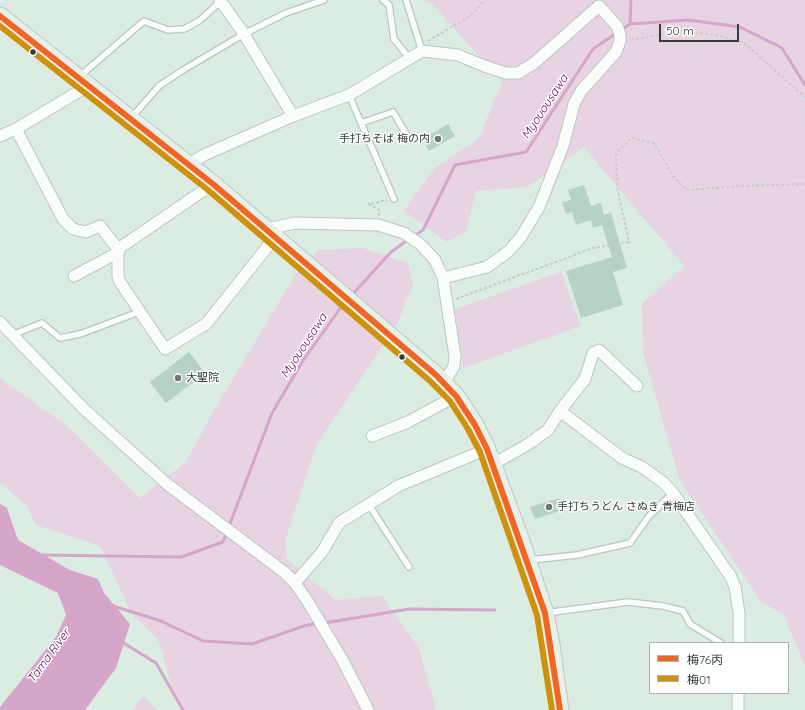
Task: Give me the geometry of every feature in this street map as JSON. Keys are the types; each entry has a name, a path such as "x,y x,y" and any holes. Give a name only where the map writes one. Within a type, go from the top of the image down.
{"main road":[{"path":"0,16 213,184 398,342 444,383 456,396 475,425 487,449 527,560 544,613 551,645 560,710"}],"street":[{"path":"221,0 244,34 293,116"},
{"path":"188,164 204,155 293,116 349,95 422,51 458,55 506,73 518,73 533,64 599,6 617,26 620,34 620,41 616,52 581,91 574,104 563,146 539,207 521,237 509,251 488,267 443,278"},
{"path":"0,136 16,129 83,82"},
{"path":"16,129 63,219 73,229 86,232 100,226 119,251 118,276 120,282 165,349 206,324 271,233 295,224 378,224 404,233 420,244 434,260 443,278 455,356 454,366 444,383"},
{"path":"74,276 119,251 213,184"},
{"path":"0,322 84,409 167,484 284,572 295,583 308,602 343,662 368,710"},
{"path":"493,464 527,445 548,430 560,411 585,379 593,354 599,350 638,386"},
{"path":"372,436 408,422 456,396"},
{"path":"560,411 622,458 648,471 673,493 685,508 731,578 735,587 739,613 739,642"},
{"path":"295,583 322,552 339,523 398,486 487,449"},
{"path":"738,694 738,710"}],"lane":[{"path":"83,82 144,21 168,30 184,28 200,20 221,0"},
{"path":"130,119 159,86 244,34 286,13 324,0"},
{"path":"383,0 389,5 394,39 410,59"},
{"path":"406,0 422,51"},
{"path":"349,95 394,199"},
{"path":"361,123 393,112 408,137"},
{"path":"12,335 42,323 60,338 80,334 139,312"},
{"path":"527,560 577,554 630,543 649,516 673,493"},
{"path":"369,505 409,567"},
{"path":"544,613 628,602 663,606 683,611 690,624 718,642"}],"path":[{"path":"422,51 424,43 470,16 485,0"},
{"path":"620,41 682,32 715,35 744,43 805,97"},
{"path":"447,302 593,248 629,242 617,187 616,153 632,138 654,143 673,176 686,190 741,186 805,184"},
{"path":"378,224 379,210 369,204 394,199"}],"shaded area":[{"path":"425,0 805,0 805,666 784,616 760,600 680,481 643,352 642,304 684,266 584,147 527,187 476,191 466,231 447,242 404,211 434,169 479,138 502,82 434,6"},
{"path":"363,248 408,263 413,284 397,324 316,446 285,541 287,559 335,600 382,596 419,648 436,710 183,710 177,703 158,640 131,612 100,546 36,525 26,505 0,483 0,378 71,429 140,498 186,462 212,414 296,274 318,250"},
{"path":"561,272 581,326 463,368 455,309"},
{"path":"143,696 158,710 132,710"}],"water":[{"name":"Tama River","path":"0,504 7,508 18,540 70,570 98,579 104,593 130,624 116,668 85,710 0,710 0,707 56,637 66,615 58,593 0,565"}],"building":[{"path":"448,124 455,136 429,151 422,139"},
{"path":"584,185 591,206 601,203 604,215 611,213 627,268 613,272 623,305 581,318 566,271 612,257 602,225 593,228 591,220 576,225 572,212 566,214 562,202 571,200 568,190"},
{"name":"大聖院","path":"189,352 205,373 166,403 150,382"},
{"path":"559,498 563,510 535,519 530,507"}],"waterway":[{"name":"Myouousawa","path":"414,236 423,230 455,165 526,152 593,49 630,24 631,0"},
{"path":"630,24 688,20 740,27 782,48 805,85"},
{"name":"Myouousawa","path":"352,295 391,252 409,239"},
{"name":"Myouousawa","path":"40,555 181,557 223,542 272,413 304,359 344,303"},
{"path":"110,605 161,621 203,641 252,644 304,626 318,623"},
{"path":"324,623 409,609 495,610"},
{"path":"122,642 156,663 183,710"}],"transit line":[{"name":"梅76丙","path":"0,16 213,184 436,375 456,396 475,425 487,449 545,613 560,710"},
{"name":"梅01","path":"0,26 208,190 430,381 450,401 468,429 480,452 537,615 552,710"}],"place":[{"name":"手打ちそば 梅の内","path":"438,139"},
{"name":"大聖院","path":"178,378"},
{"name":"手打ちうどん さぬき 青梅店","path":"549,507"}]}
